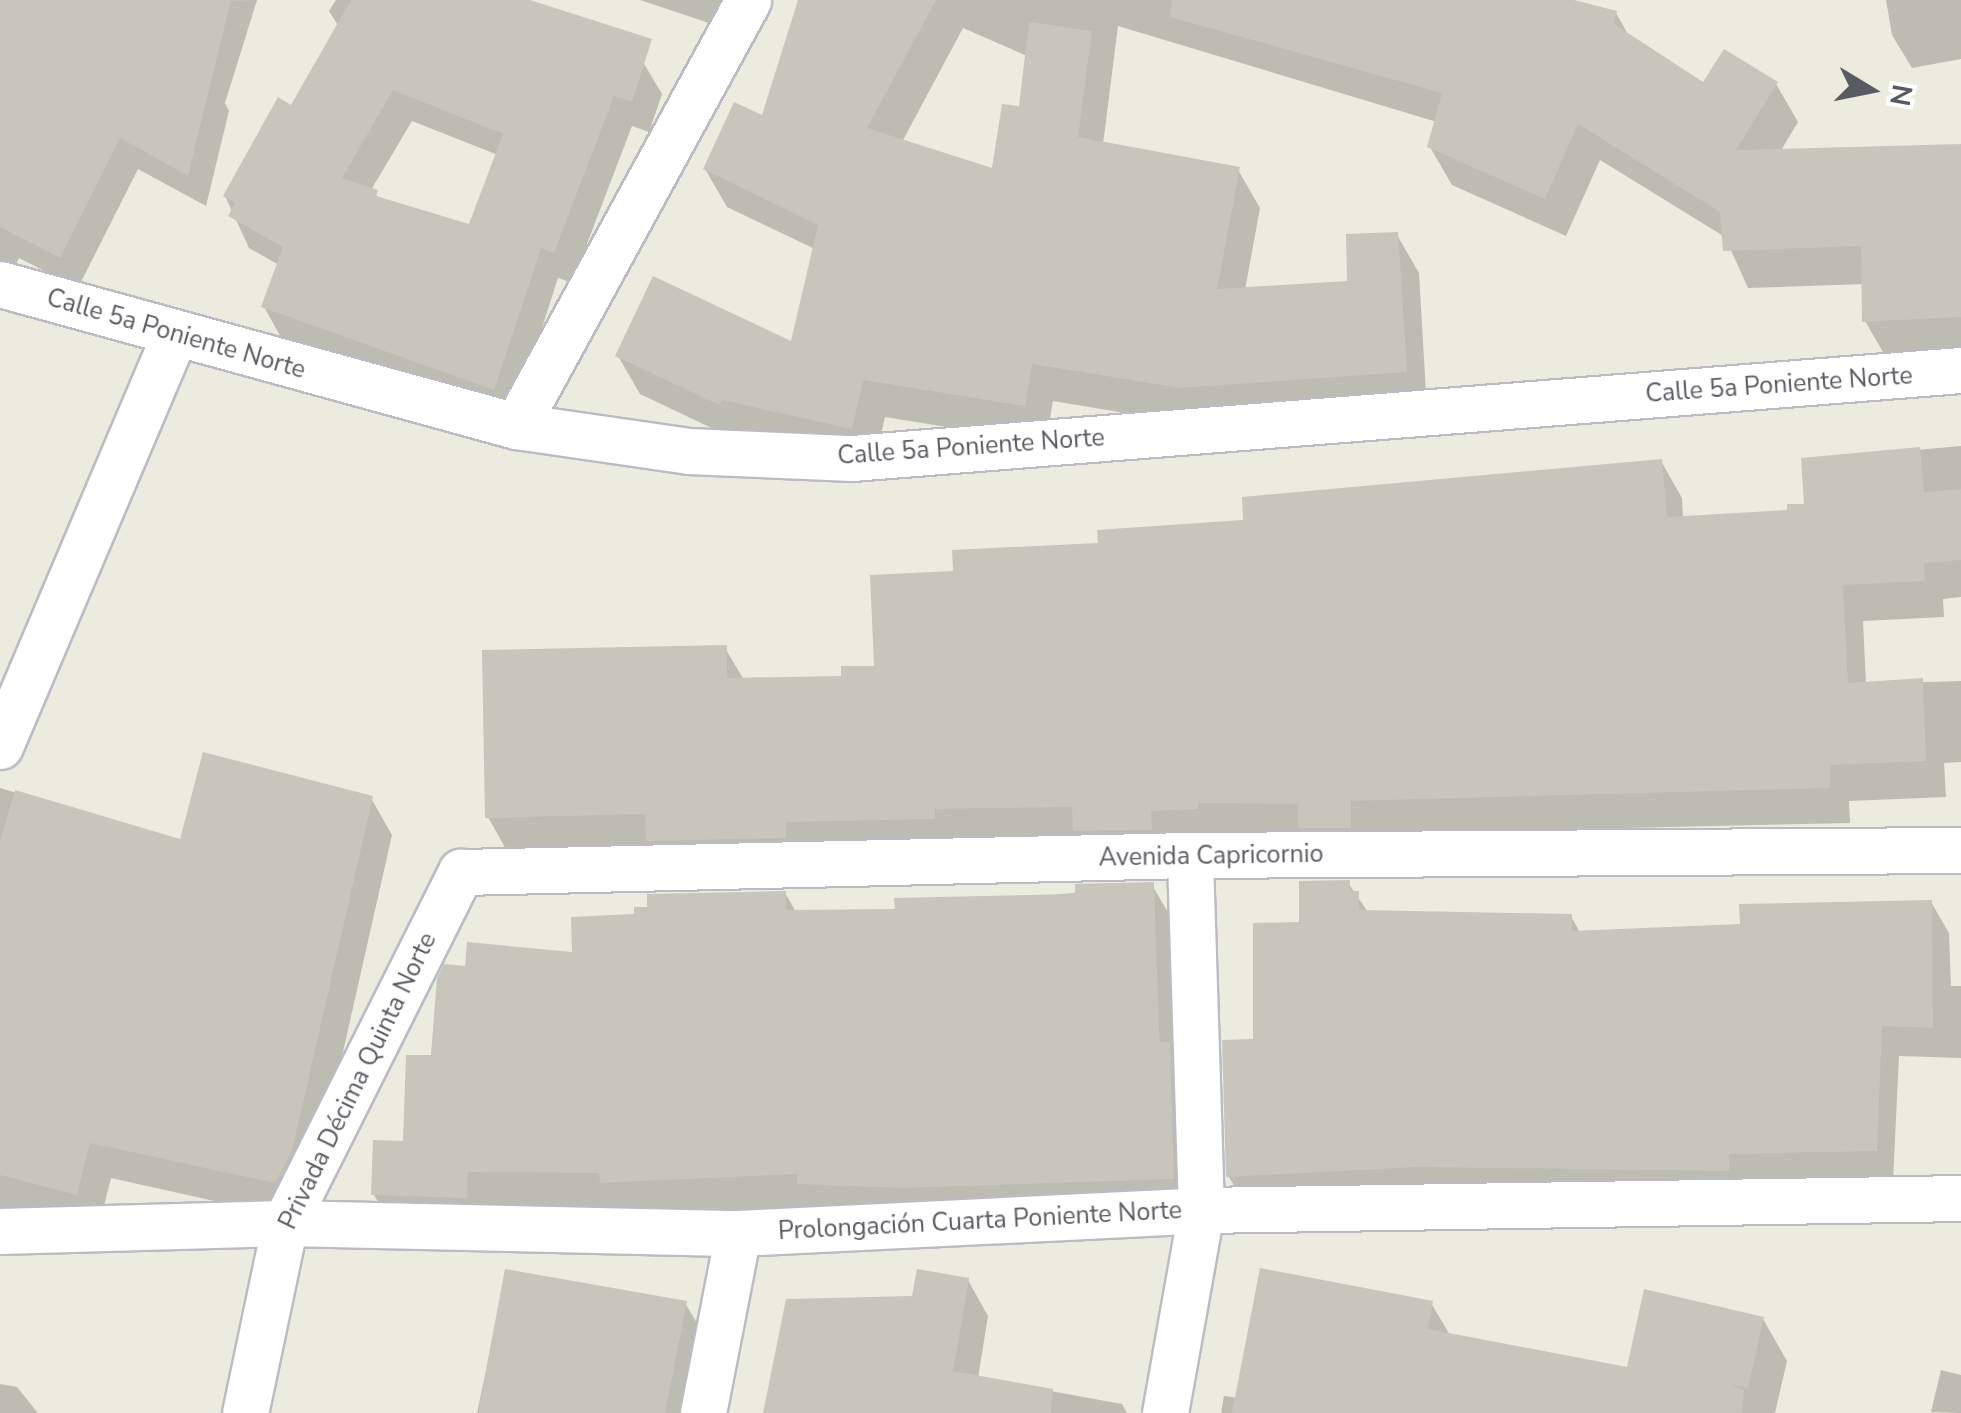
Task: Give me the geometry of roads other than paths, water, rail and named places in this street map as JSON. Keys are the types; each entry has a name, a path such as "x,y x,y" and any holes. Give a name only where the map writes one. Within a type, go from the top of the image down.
{"street":[{"path":"516,426 748,0"},
{"name":"Calle 5a Poniente Norte","path":"0,284 174,336 516,426 689,451 852,458 1961,370"},
{"path":"0,746 174,336"},
{"name":"Avenida Capricornio","path":"461,872 1190,855 1961,850"},
{"path":"1165,1413 1201,1210 1190,855"},
{"name":"Privada Décima Quinta Norte","path":"245,1413 285,1223 461,872"},
{"name":"Prolongación Cuarta Poniente Norte","path":"0,1232 285,1223 738,1232 1201,1210 1961,1198"},
{"path":"703,1413 738,1232"}]}
